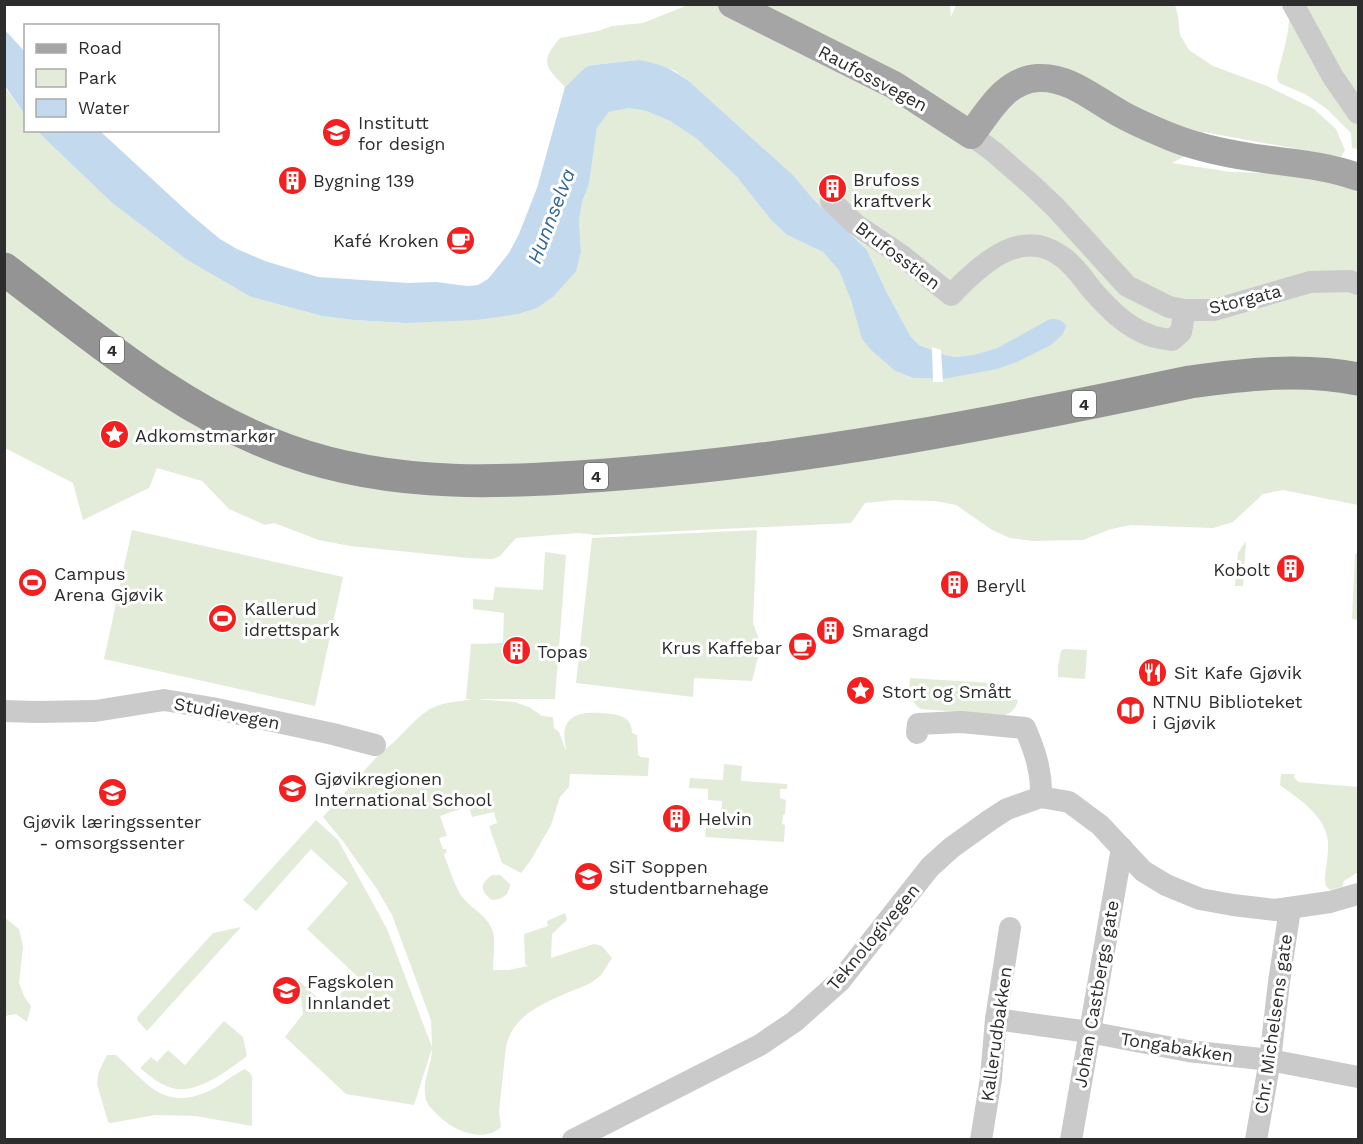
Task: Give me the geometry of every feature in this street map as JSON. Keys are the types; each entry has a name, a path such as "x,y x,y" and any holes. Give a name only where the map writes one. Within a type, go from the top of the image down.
{"highway":[{"name":"4","path":"4,269 131,365 179,398 221,422 257,439 308,458 363,471 446,481 594,476 813,453 892,441 1216,378 1285,373 1334,375 1359,379"}],"main road":[{"name":"Raufossvegen","path":"732,4 894,86 971,135"},
{"path":"971,135 1008,89 1027,79 1049,77 1081,90 1150,128 1187,142 1226,153 1340,170 1359,177"}],"street":[{"path":"1293,4 1333,76 1359,112"},
{"name":"Raufossvegen","path":"971,135 1034,187"},
{"name":"Storgata","path":"1034,187 1127,286 1169,307 1185,310 1214,310 1310,282 1350,281 1359,284"},
{"name":"Brufosstien","path":"831,201 855,224 901,255 951,295 976,270 998,255 1016,247 1028,245 1046,248 1062,256 1106,305 1123,320 1150,336 1172,340 1181,332 1185,310"},
{"name":"Studievegen","path":"4,711 95,711 164,700 212,708 375,745"},
{"path":"917,733 918,724 961,722 1025,728 1036,753 1042,780 1041,797 1069,802 1100,825 1143,871 1166,885 1200,899 1275,910 1329,902 1359,894"},
{"name":"Teknologivegen","path":"573,1140 760,1045 794,1022 840,981 930,867 951,848 1007,809 1041,797"},
{"name":"Johan Castbergs gate","path":"1071,1140 1122,848"},
{"name":"Chr. Michelsens gate","path":"1256,1140 1270,1060 1278,982 1290,909"},
{"name":"Kallerudbakken","path":"981,1140 1010,928"},
{"name":"Tongabakken","path":"996,1019 1089,1032 1188,1051 1270,1060 1359,1077"}],"green space":[{"path":"950,4 951,17 956,5 1175,5 1180,35 1189,50 1213,66 1267,86 1314,109 1336,129 1345,150 1341,157 1204,132 1187,155 1172,163 1231,172 1326,175 1358,192 1358,505 1283,490 1263,494 1233,522 1213,528 1131,525 1111,529 1083,540 1032,541 1010,538 992,530 956,505 935,501 894,500 865,503 851,523 595,535 579,533 516,538 500,556 493,559 468,558 350,546 319,540 274,523 265,525 229,509 202,481 157,468 149,488 83,520 73,483 5,448 4,86 24,114 24,132 38,132 111,202 187,260 251,297 322,316 404,323 581,251 579,221 582,201 589,184 597,128 609,112 629,108 646,111 670,121 697,139 737,177 771,220 787,235 823,252 839,269 873,352 895,371 913,378 943,379 1050,319 997,348 973,355 956,357 945,355 919,345 911,337 867,250 813,199 794,176 674,70 638,60 593,65 586,68 565,87 550,69 547,59 560,38 612,26 643,23 688,5"},
{"path":"1288,5 1358,5 1358,149 1352,148 1351,133 1327,109 1305,94 1279,83 1277,78 1289,22"},
{"name":"Kallerud idrettspark","path":"132,530 343,577 315,706 104,659"},
{"path":"757,530 753,623 761,645 752,681 694,678 693,697 576,683 592,538"},
{"path":"1246,541 1243,586 1235,586 1238,553"},
{"path":"1358,551 1358,620 1352,619 1355,555"},
{"path":"545,552 566,555 555,699 476,699 514,702 529,707 542,716 553,717 554,728 559,732 566,751 565,728 575,716 596,713 622,717 629,722 632,733 637,735 638,754 640,757 649,758 648,776 570,774 569,787 560,797 551,825 521,873 502,863 489,826 497,823 494,812 472,817 469,806 440,816 447,836 439,838 443,849 447,851 444,855 457,888 463,898 493,930 493,970 509,970 528,966 525,964 524,934 548,926 547,921 565,913 567,920 552,934 551,958 594,944 602,946 612,958 603,973 596,979 542,1004 523,1017 516,1025 506,1047 499,1111 501,1127 494,1132 477,1135 451,1126 427,1102 425,1087 432,1048 414,1105 346,1094 285,1037 303,1014 299,981 328,1007 357,976 307,929 348,883 311,849 256,911 243,900 316,820 338,840 387,929 432,1047 431,1020 392,915 377,889 323,817 381,752 421,716 437,706 473,699 466,699 471,644 503,643 504,613 473,609 473,599 493,600 495,587 543,590"},
{"path":"1064,649 1087,650 1085,679 1058,677 1061,651"},
{"path":"910,678 1007,684 1006,698 1018,700 1013,710 1003,716 921,709 914,703 911,695"},
{"path":"724,764 742,766 741,781 787,784 787,789 780,789 780,798 786,800 782,824 785,825 784,842 705,837 706,828 722,829 722,801 708,800 708,789 689,788 690,778 723,780"},
{"path":"1281,774 1295,774 1294,777 1298,782 1358,787 1358,872 1344,881 1342,887 1330,890 1326,886 1328,842 1326,833 1317,816 1280,785"},
{"path":"492,875 500,875 510,884 505,896 492,900 483,890 483,884"},
{"path":"4,917 19,929 23,947 19,983 31,1006 27,1022 16,1014 5,1016"},
{"path":"241,927 147,1031 137,1020 138,1016 213,933"},
{"path":"224,1021 243,1037 247,1056 212,1080 192,1088 172,1088 159,1082 140,1068 151,1057 157,1062 168,1050 185,1065"},
{"path":"107,1055 116,1055 156,1091 179,1098 193,1097 209,1091 245,1069 252,1077 252,1126 196,1116 155,1115 108,1122 97,1084 99,1071"}],"water":[{"path":"4,29 24,51 24,114 5,86"},
{"name":"Hunnselva","path":"638,60 666,67 690,82 794,176 813,199 867,250 911,337 919,345 945,355 956,357 973,355 997,348 1050,319 1063,322 1066,326 1063,334 1051,345 997,369 943,379 913,378 895,371 862,339 851,300 839,270 823,252 787,235 771,220 737,177 697,139 670,121 646,111 629,108 609,112 597,128 589,184 582,202 579,221 581,251 576,271 554,296 537,308 518,314 476,320 405,323 322,316 251,297 187,260 111,202 38,132 101,132 220,239 265,261 318,277 478,285 488,279 509,253 519,234 537,188 565,87 586,67"}],"pier":[{"path":"932,347 941,350 943,382 933,382"}],"place":[{"name":"Institutt for design","path":"337,132"},
{"name":"Bygning 139","path":"292,180"},
{"name":"Brufoss kraftverk","path":"832,189"},
{"name":"Kafé Kroken","path":"460,240"},
{"name":"Adkomstmarkør","path":"114,435"},
{"name":"Kobolt","path":"1291,569"},
{"name":"Campus Arena Gjøvik","path":"33,583"},
{"name":"Beryll","path":"955,585"},
{"name":"Kallerud idrettspark","path":"223,618"},
{"name":"Smaragd","path":"831,630"},
{"name":"Krus Kaffebar","path":"803,647"},
{"name":"Topas","path":"516,651"},
{"name":"Sit Kafe Gjøvik","path":"1153,672"},
{"name":"Stort og Smått","path":"861,691"},
{"name":"NTNU Biblioteket i Gjøvik","path":"1131,711"},
{"name":"Gjøvikregionen International School","path":"293,788"},
{"name":"Gjøvik læringssenter - omsorgssenter","path":"112,792"},
{"name":"Helvin","path":"677,818"},
{"name":"SiT Soppen studentbarnehage","path":"588,876"},
{"name":"Fagskolen Innlandet","path":"286,991"}]}
